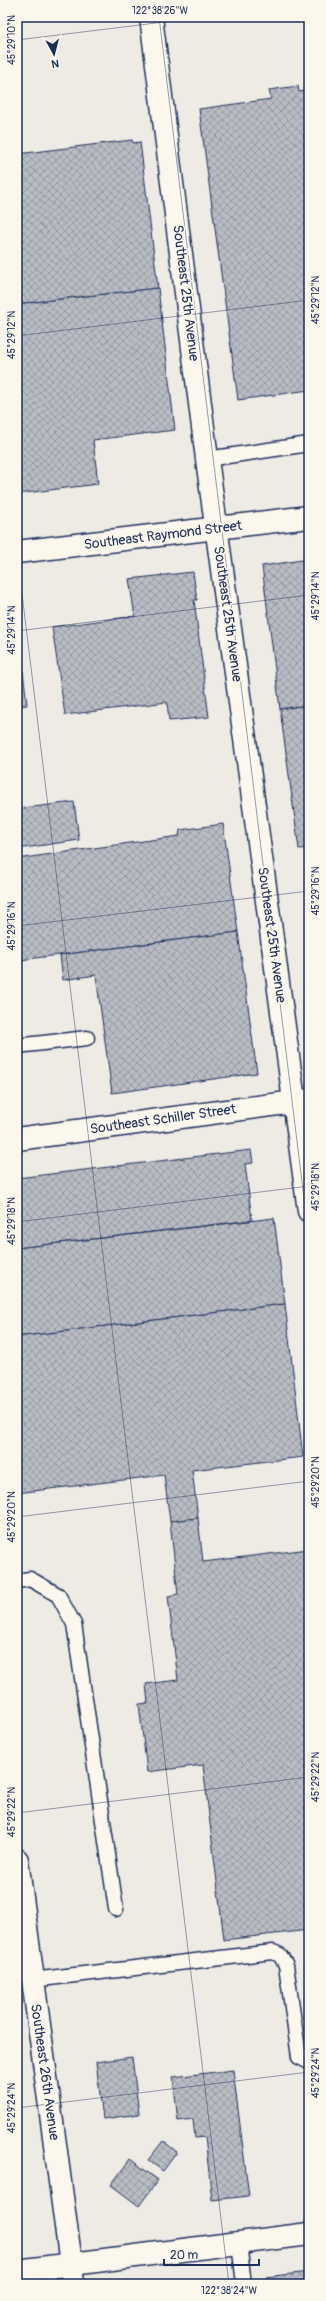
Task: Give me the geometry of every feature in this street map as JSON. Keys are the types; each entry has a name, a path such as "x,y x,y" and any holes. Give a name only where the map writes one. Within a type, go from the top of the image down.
{"street":[{"name":"Southeast 25th Avenue","path":"152,17 216,528 302,1101 309,1211"},
{"name":"Southeast Raymond Street","path":"17,552 309,517"},
{"name":"Southeast Schiller Street","path":"17,1139 302,1101"},
{"name":"Southeast 26th Avenue","path":"17,1860 72,2274"},
{"path":"17,2270 72,2274 239,2242 309,2234"}],"lane":[{"path":"207,459 309,444"},
{"path":"17,1046 87,1038"},
{"path":"17,1581 30,1579 58,1595 74,1624 116,1909"},
{"path":"32,1980 273,1952 280,1955 286,1965 299,2057 309,2062"},
{"path":"239,2242 244,2284"}],"building":[{"path":"298,86 299,92 309,90 309,390 238,400 199,109 271,99 269,90"},
{"path":"132,140 133,143 140,142 158,288 17,304 17,154"},
{"path":"158,288 175,430 93,440 98,484 17,494 17,304"},
{"path":"309,559 309,705 280,709 262,566"},
{"path":"193,572 197,600 194,600 209,717 169,721 167,702 65,715 52,627 135,616 129,579"},
{"path":"17,618 27,705 17,706"},
{"path":"309,705 309,848 299,849 280,709"},
{"path":"74,802 79,840 17,849 17,809"},
{"path":"223,824 238,932 20,960 17,936 17,859 179,836 180,830"},
{"path":"238,932 257,1073 112,1093 96,975 63,980 60,955"},
{"path":"251,1150 253,1163 245,1164 252,1220 17,1248 17,1178"},
{"path":"274,1218 285,1304 17,1337 17,1248"},
{"path":"285,1304 303,1457 192,1470 198,1518 170,1521 164,1475 17,1493 17,1337"},
{"path":"198,1518 203,1562 309,1549 309,1930 224,1940 203,1765 147,1772 139,1704 148,1703 146,1684 178,1680 168,1596 178,1594 170,1521"},
{"path":"132,2057 139,2114 103,2119 96,2062"},
{"path":"233,2070 249,2196 212,2200 205,2137 195,2138 193,2119 178,2121 173,2077"},
{"path":"163,2141 177,2152 163,2171 148,2160"},
{"path":"130,2159 158,2180 139,2206 111,2185"},
{"path":"309,2272 309,2284 266,2284 265,2277"}]}
